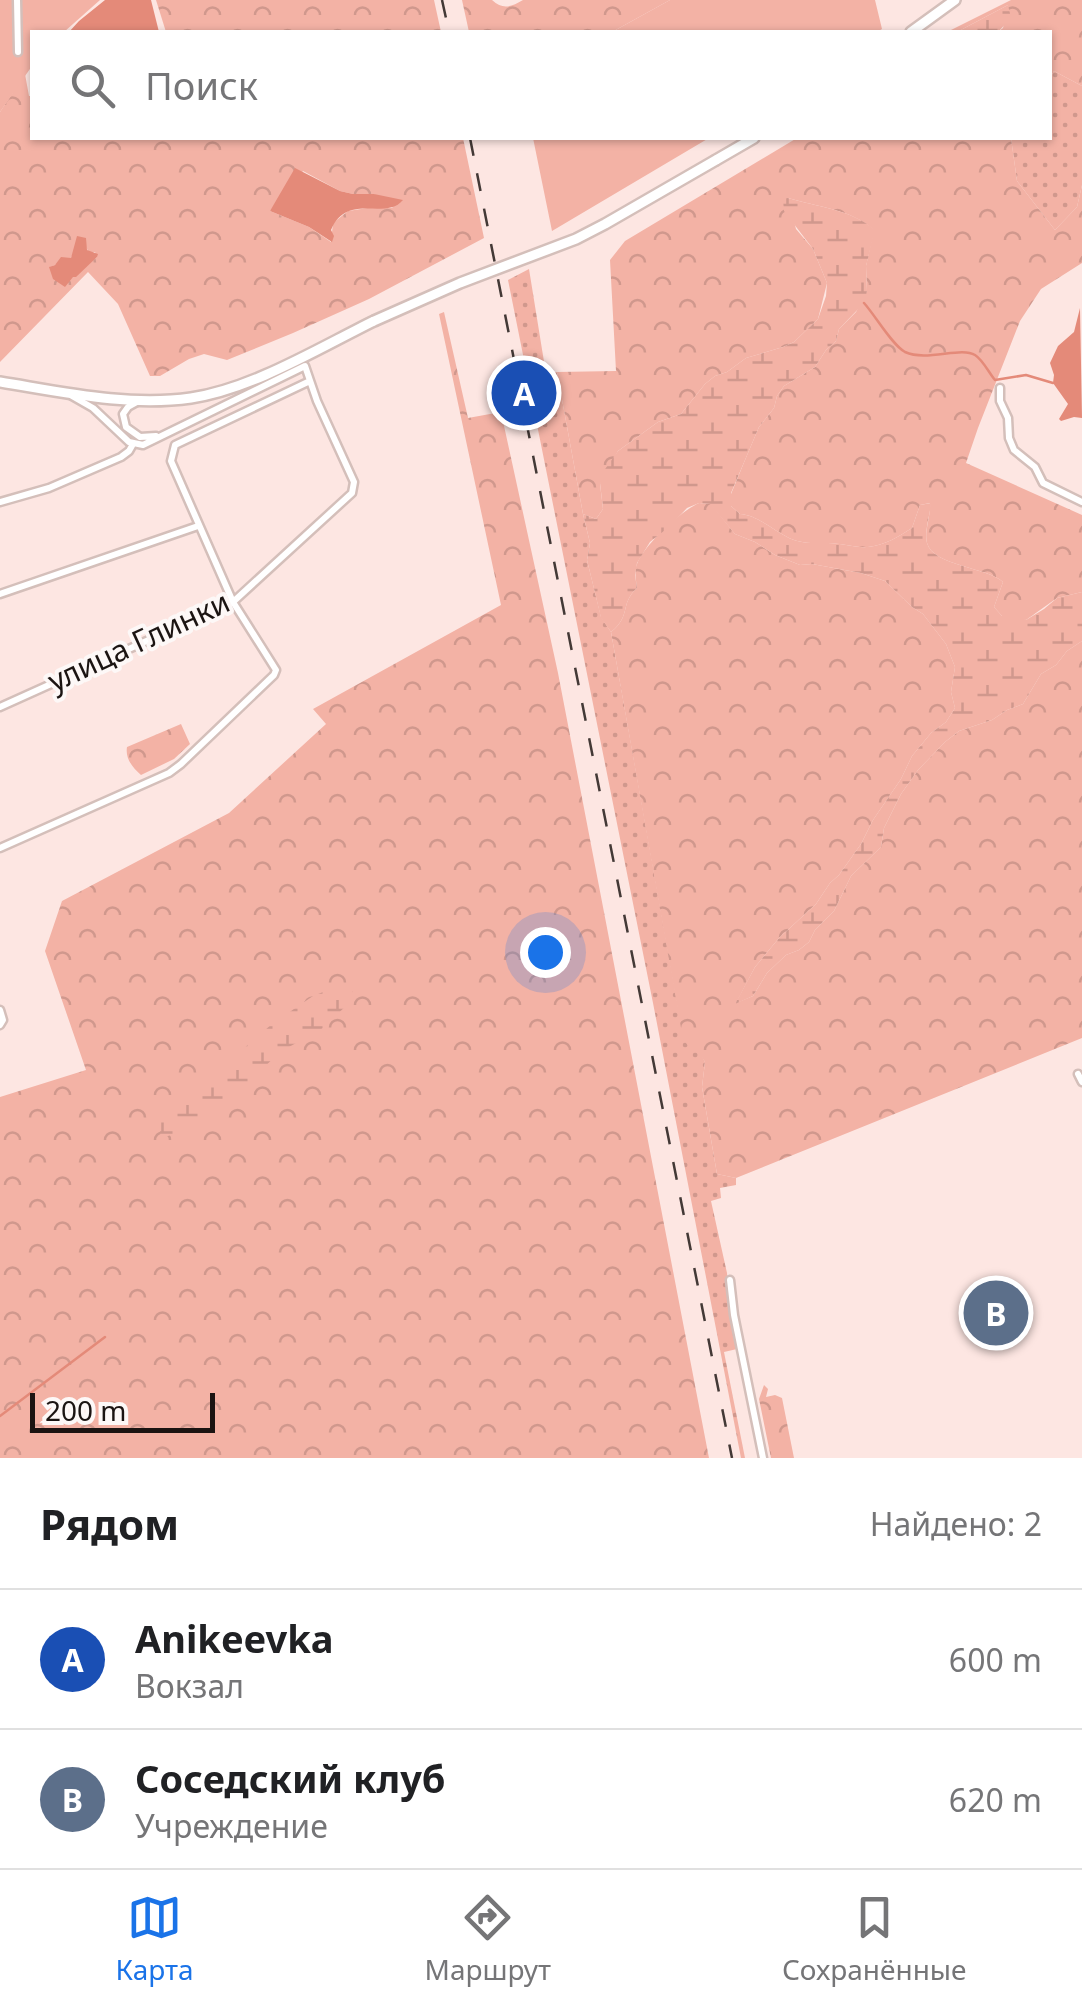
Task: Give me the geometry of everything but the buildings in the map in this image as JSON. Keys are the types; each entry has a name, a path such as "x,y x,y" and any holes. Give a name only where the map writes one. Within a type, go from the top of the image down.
{"street":[{"path":"16,0 18,52"},
{"path":"913,30 955,0"},
{"path":"0,382 163,401 194,398 236,386 460,283 576,239 751,140"},
{"path":"0,848 169,773 274,676 276,670 234,602 170,461 175,445 310,381 305,366 143,445 133,444 84,402 50,390"},
{"name":"улица Глинки","path":"0,708 234,602 352,493 354,482 310,381"},
{"path":"1000,388 1014,450 1036,468 1043,483 1082,502"},
{"path":"147,400 124,411 126,427 140,437 167,434"},
{"path":"0,502 49,488 120,458 133,444"},
{"path":"0,594 198,526"},
{"path":"0,1010 0,1026"},
{"path":"730,1280 763,1458"}],"green space":[{"path":"0,0 100,0 66,30 30,30 30,69 0,112"},
{"path":"156,0 434,0 441,30 165,30"},
{"path":"462,0 492,0 507,6 523,0 670,0 616,30 469,30"},
{"path":"670,0 875,0 882,29 880,30 616,30"},
{"path":"1011,0 1082,0 1082,86 1054,71 1052,74 1052,30 1000,30 1008,5 961,30 951,30"},
{"path":"1008,5 1011,18 1000,30 961,30"},
{"path":"1054,71 1082,86 1082,185 1077,207 1055,230 1017,181 1011,140 1052,140"},
{"path":"25,74 30,96 30,140 463,140 484,238 369,299 227,360 204,354 160,376 150,376 118,304 88,272 0,362 0,112","holes":["303,171 340,191 374,194 393,208 348,211 333,223 331,242 309,227 270,211","76,246 86,247 97,257 73,277 53,276 50,267 71,258"]},
{"path":"533,140 706,140 552,231"},
{"path":"794,140 1011,140 1017,181 1055,230 1077,207 1082,185 1082,263 1041,289 1020,321 966,463 1082,515 1082,592 1057,598 1026,620 1002,616 994,607 1003,582 931,551 926,539 930,503 920,505 912,528 886,542 863,547 794,540 731,506 731,494 745,460 777,396 784,386 815,367 867,291 866,266 874,230 844,213 788,198 796,229 813,249 827,283 818,319 794,342 746,358 715,376 681,414 658,422 618,451 600,484 603,509 596,519 583,514 557,372 616,371 610,260 625,241"},
{"path":"783,199 845,213 875,230 866,266 867,291 864,303 839,329 836,341 815,367 784,386 777,396 731,493 731,506 794,540 863,547 886,542 912,528 920,505 931,503 926,534 931,551 1003,582 994,607 1002,616 1014,613 1026,620 1057,598 1082,592 1082,641 1041,674 1023,704 959,731 918,770 884,828 881,847 851,876 834,911 809,942 786,955 767,973 753,996 735,1004 755,967 839,875 912,756 955,708 951,692 955,667 946,644 923,614 885,581 861,573 800,565 775,555 735,534 710,504 687,508 650,542 637,563 637,588 611,632 601,618 587,560 590,543 583,514 596,519 603,509 600,483 618,451 658,422 681,414 715,376 746,358 794,342 818,319 827,283 813,249 784,211"},
{"path":"529,269 546,374 557,372 590,543 587,560 601,617 611,632 678,1007 705,1062 702,1087 717,1174 736,1178 736,1185 720,1188 721,1198 711,1201 727,1273 737,1349 724,1352 745,1458 741,1458 508,280"},
{"path":"444,312 468,418 501,412 558,673 709,1458 0,1458 0,1097 86,1070 45,951 62,901 229,813 326,724 313,709 501,605 439,314"},
{"path":"699,503 711,504 735,534 775,555 800,565 861,573 885,581 923,614 946,644 955,667 951,692 955,708 946,722 912,756 839,875 755,967 736,1003 753,996 767,973 786,955 809,942 834,911 851,876 881,847 884,828 918,770 959,731 1023,704 1041,674 1082,641 1082,1038 736,1178 717,1174 702,1087 705,1062 696,1048 689,1047 683,1039 611,632 637,588 636,570 641,556 664,529"},
{"path":"181,724 190,744 174,759 141,775 128,759 127,747"},
{"path":"356,979 349,1003 323,1028 280,1052 235,1095 175,1134 161,1138 158,1119 175,1101 313,996"},
{"path":"764,1385 768,1389 766,1397 782,1398 794,1458 771,1458 759,1399"}],"shaded area":[{"path":"105,0 151,0 158,30 71,30"},
{"path":"295,168 340,191 403,200 387,208 347,212 331,230 332,242 309,227 270,211"},
{"path":"77,236 86,238 87,250 98,254 65,287 53,279 49,267 61,257 71,258"},
{"path":"1080,308 1082,418 1061,421 1068,404 1053,383 1050,363 1058,346 1074,332"}],"waterway":[{"path":"864,303 905,352 969,353 981,360 995,380 1026,375 1053,383"},
{"path":"0,1416 105,1337"}],"railway":[{"path":"442,0 449,30"},
{"path":"470,140 732,1458"}],"place":[{"name":"Anikeevka","path":"524,393"},
{"name":"Соседский клуб","path":"996,1313"}]}
